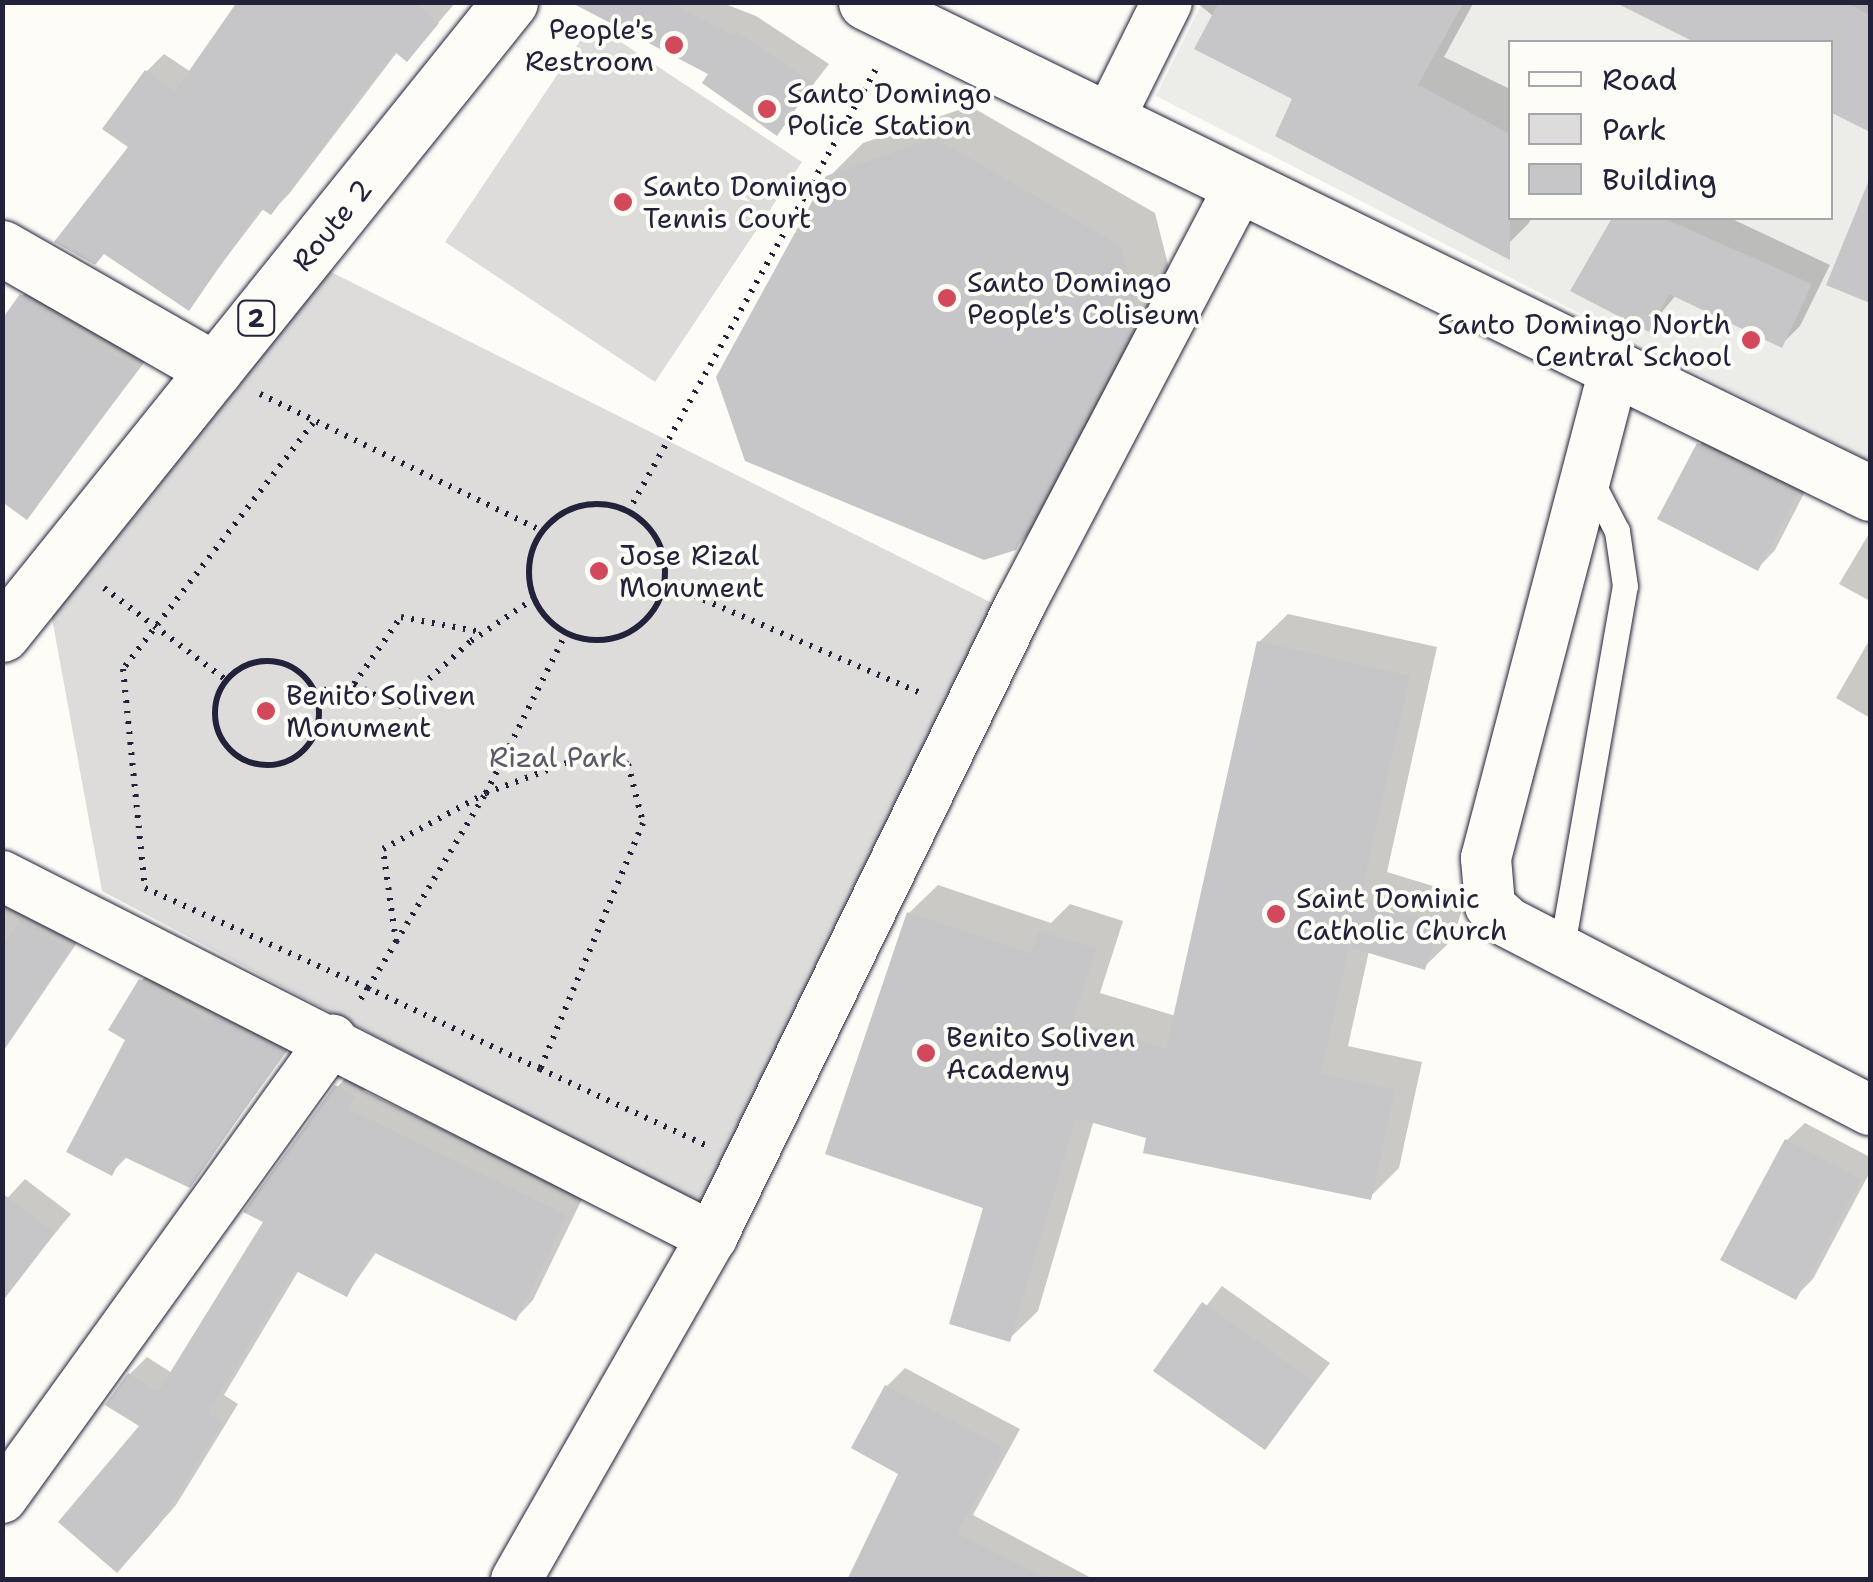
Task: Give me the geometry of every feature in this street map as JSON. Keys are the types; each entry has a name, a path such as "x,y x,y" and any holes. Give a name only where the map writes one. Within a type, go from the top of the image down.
{"main road":[{"name":"Route 2","path":"2,634 510,2"},
{"path":"884,12 1110,117 1239,187 1615,366 1870,493"},
{"path":"2,248 215,370"}],"street":[{"path":"1110,117 1167,2"},
{"path":"516,1580 712,1237 1021,603 1239,187"},
{"path":"1615,366 1486,858 1484,889 1490,906 1509,923 1562,946 1870,1110"},
{"path":"2,876 332,1040 712,1237"},
{"path":"2,1498 332,1040"}],"lane":[{"path":"1562,946 1620,642 1624,586 1617,532 1588,475"}],"path":[{"path":"628,512 884,12"},
{"path":"215,370 313,422 542,532"},
{"path":"313,422 123,669 145,888 717,1150"},
{"path":"582,506 628,512 658,541 664,583 658,604 628,633 586,640 566,633 534,598 531,552 542,532 582,506"},
{"path":"62,560 158,623 226,680"},
{"path":"664,583 928,696"},
{"path":"314,692 354,684 398,708 483,632 534,598"},
{"path":"354,684 401,616 483,632"},
{"path":"332,1040 486,794 566,633"},
{"path":"256,662 291,666 314,692 319,708 310,742 284,762 251,762 224,743 215,711 226,680 256,662"},
{"path":"396,942 384,849 486,794 585,756 628,764 643,823 540,1069"}],"shaded area":[{"name":"Santo Domingo North Central School","path":"1202,3 1870,3 1870,462 1156,96"}],"green space":[{"name":"Santo Domingo Tennis Court","path":"592,23 802,162 655,382 445,242"},
{"name":"Rizal Park","path":"325,269 1004,609 707,1212 102,891 49,602"}],"building":[{"path":"237,2 414,2 439,23 407,62 395,52 271,215 260,208 189,311 104,254 95,265 54,242 128,147 102,129 145,70 175,91"},
{"path":"570,2 669,2 734,36 737,32 814,83 777,136 702,83 708,74"},
{"path":"1219,2 1464,2 1418,85 1508,133 1510,260 1275,136 1292,99 1194,49"},
{"path":"1614,2 1845,2 1870,15 1870,132 1833,114 1833,40 1690,40"},
{"name":"Santo Domingo People's Coliseum","path":"935,138 1121,246 1139,315 1016,550 984,560 745,461 716,377 826,176"},
{"path":"1870,180 1870,303 1826,285"},
{"path":"1611,220 1668,220 1812,284 1782,348 1669,294 1649,332 1570,291"},
{"path":"20,294 138,369 27,520 2,502 2,319"},
{"path":"1697,443 1797,494 1758,571 1657,519"},
{"path":"1257,641 1410,676 1360,900 1439,924 1425,970 1349,947 1321,1074 1395,1090 1371,1200 1143,1153 1146,1138 1076,1118 1010,1342 949,1324 983,1208 825,1154 907,912 1031,954 1039,931 1096,949 1073,1021 1166,1049"},
{"path":"21,919 69,950 2,1052 2,947"},
{"path":"139,979 209,1021 212,1015 284,1052 190,1188 122,1156 112,1176 66,1152 125,1040 108,1030"},
{"path":"335,1085 355,1096 348,1109 567,1215 516,1321 371,1251 347,1297 294,1270 208,1413 223,1422 158,1526 117,1573 58,1522 139,1426 105,1405 128,1373 158,1392 263,1222 243,1212"},
{"path":"1785,1139 1861,1179 1796,1300 1720,1260"},
{"path":"2,1193 55,1233 2,1302"},
{"path":"1202,1302 1315,1382 1265,1450 1153,1371"},
{"path":"885,1385 1004,1448 957,1533 1051,1580 847,1580 898,1474 851,1448"}],"place":[{"name":"People's Restroom","path":"674,45"},
{"name":"Santo Domingo Police Station","path":"767,109"},
{"name":"Santo Domingo Tennis Court","path":"623,202"},
{"name":"Santo Domingo People's Coliseum","path":"947,298"},
{"name":"Santo Domingo North Central School","path":"1751,340"},
{"name":"Jose Rizal Monument","path":"599,571"},
{"name":"Benito Soliven Monument","path":"266,711"},
{"name":"Saint Dominic Catholic Church","path":"1276,914"},
{"name":"Benito Soliven Academy","path":"926,1053"}]}
